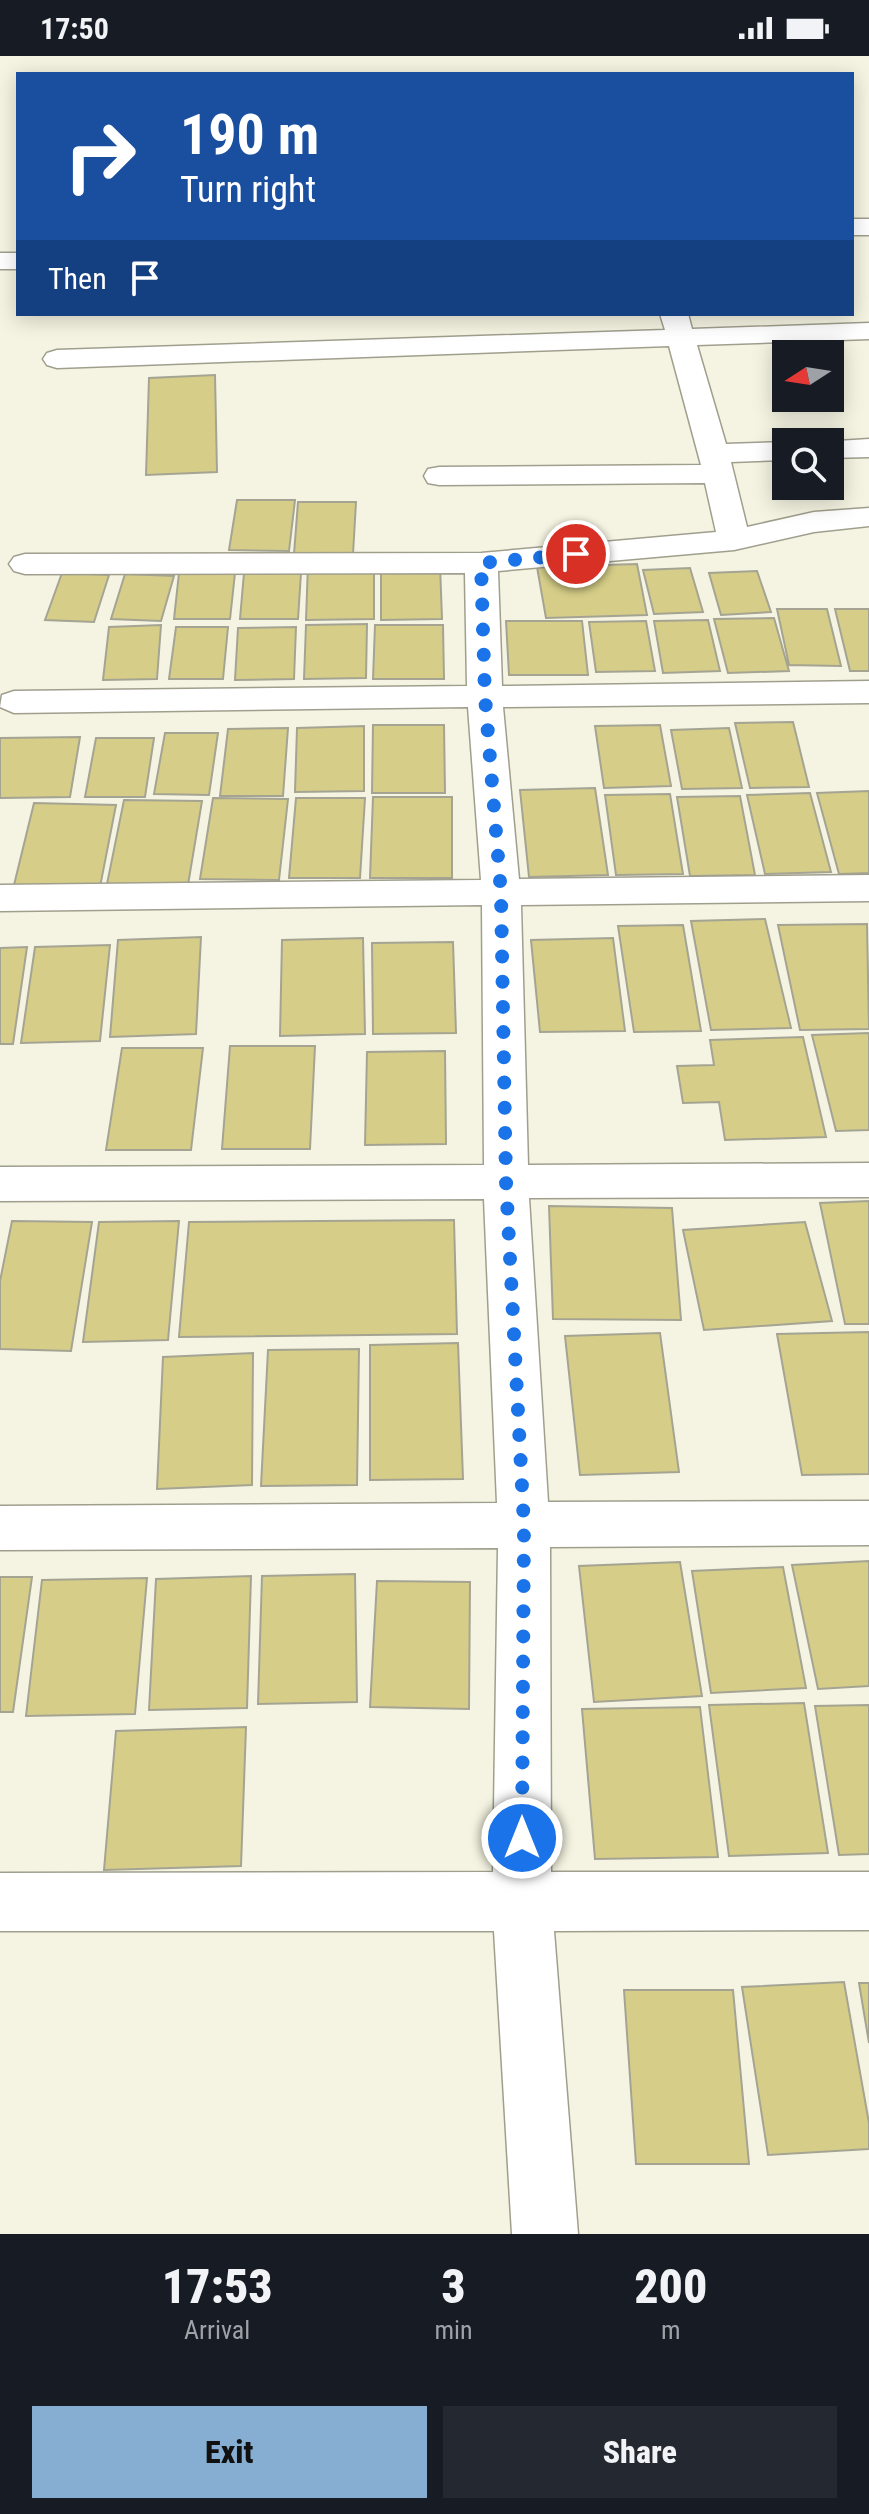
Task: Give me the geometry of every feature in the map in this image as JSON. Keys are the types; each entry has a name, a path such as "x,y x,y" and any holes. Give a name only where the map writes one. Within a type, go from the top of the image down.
{"street":[{"path":"57,359 677,326 869,331"},
{"path":"677,326 734,540"},
{"path":"844,449 869,448"},
{"path":"439,476 716,464 772,454"},
{"path":"25,564 481,563 734,540 814,522 869,517"},
{"path":"481,563 485,697 501,893 506,1182 524,1525 522,1901 545,2234"},
{"path":"14,702 869,692"},
{"path":"0,898 869,888"},
{"path":"0,1184 869,1180"},
{"path":"0,1528 869,1523"},
{"path":"0,1902 869,1901"}],"building":[{"path":"215,375 217,472 146,475 149,378"},
{"path":"237,500 295,500 289,551 229,550"},
{"path":"298,502 356,502 353,554 294,554"},
{"path":"308,564 374,564 374,619 306,620"},
{"path":"637,564 647,615 546,618 537,567"},
{"path":"440,565 442,619 381,620 381,566"},
{"path":"690,568 703,612 654,614 643,570"},
{"path":"757,571 771,612 721,615 709,573"},
{"path":"62,573 109,575 94,622 45,620"},
{"path":"179,573 235,573 230,619 174,619"},
{"path":"244,573 301,573 298,619 240,619"},
{"path":"125,574 174,576 161,621 111,619"},
{"path":"777,609 827,609 841,666 789,665"},
{"path":"835,609 869,609 869,671 850,671"},
{"path":"774,618 789,671 728,673 714,619"},
{"path":"708,620 720,671 663,673 654,621"},
{"path":"506,621 582,621 588,675 509,675"},
{"path":"646,621 655,671 596,672 589,622"},
{"path":"367,624 366,678 304,679 306,625"},
{"path":"161,625 157,679 103,680 109,627"},
{"path":"375,625 443,625 444,679 373,679"},
{"path":"176,627 228,627 223,679 169,679"},
{"path":"296,627 294,679 235,680 238,628"},
{"path":"793,722 809,787 750,788 735,723"},
{"path":"373,725 444,725 445,793 372,793"},
{"path":"660,725 671,786 604,788 595,726"},
{"path":"364,726 364,791 295,792 297,728"},
{"path":"288,728 283,796 220,796 228,729"},
{"path":"729,728 742,788 682,789 671,730"},
{"path":"165,733 218,733 209,795 154,794"},
{"path":"80,737 70,797 0,798 0,738"},
{"path":"96,738 154,738 145,797 85,797"},
{"path":"595,788 608,875 529,877 520,790"},
{"path":"869,791 869,873 839,874 817,793"},
{"path":"810,793 831,872 765,874 747,795"},
{"path":"670,794 683,874 616,875 605,795"},
{"path":"740,796 755,875 690,876 677,797"},
{"path":"373,797 452,797 452,878 370,878"},
{"path":"213,798 288,799 279,880 200,879"},
{"path":"296,798 365,798 360,878 289,878"},
{"path":"124,800 202,801 188,885 107,884"},
{"path":"34,803 116,805 100,887 14,885"},
{"path":"765,919 791,1028 711,1030 691,921"},
{"path":"867,924 869,1029 800,1030 778,925"},
{"path":"683,925 701,1031 634,1032 618,926"},
{"path":"201,937 196,1034 110,1037 118,940"},
{"path":"363,938 365,1034 280,1036 282,940"},
{"path":"613,938 625,1031 540,1032 531,940"},
{"path":"453,942 456,1033 373,1034 372,943"},
{"path":"110,945 100,1041 21,1043 35,947"},
{"path":"27,947 13,1044 0,1044 0,948"},
{"path":"869,1033 869,1130 836,1131 812,1035"},
{"path":"803,1037 826,1137 725,1140 719,1102 683,1103 677,1066 714,1065 710,1040"},
{"path":"230,1046 315,1046 310,1149 222,1149"},
{"path":"122,1048 203,1048 191,1150 106,1150"},
{"path":"445,1051 446,1144 365,1145 367,1052"},
{"path":"869,1201 869,1324 845,1324 820,1203"},
{"path":"549,1206 672,1208 681,1320 553,1319"},
{"path":"454,1220 457,1334 179,1337 189,1222"},
{"path":"12,1221 92,1222 71,1351 0,1349 0,1281"},
{"path":"179,1221 168,1340 83,1342 99,1222"},
{"path":"805,1222 832,1321 704,1330 683,1230"},
{"path":"869,1332 869,1474 802,1475 777,1334"},
{"path":"660,1333 679,1472 580,1475 565,1336"},
{"path":"458,1343 463,1479 370,1480 370,1345"},
{"path":"359,1349 357,1485 261,1486 268,1350"},
{"path":"253,1353 252,1485 157,1489 163,1357"},
{"path":"869,1561 869,1686 818,1689 792,1565"},
{"path":"680,1562 702,1696 594,1702 579,1566"},
{"path":"783,1567 806,1688 711,1693 692,1571"},
{"path":"355,1574 357,1702 258,1704 262,1576"},
{"path":"251,1576 247,1708 149,1710 156,1579"},
{"path":"0,1577 32,1577 13,1712 0,1712"},
{"path":"147,1578 135,1714 26,1716 42,1580"},
{"path":"377,1581 470,1582 469,1709 370,1707"},
{"path":"804,1703 828,1853 729,1856 709,1705"},
{"path":"869,1705 869,1854 839,1855 815,1706"},
{"path":"700,1707 718,1857 595,1859 582,1709"},
{"path":"246,1727 241,1866 104,1870 116,1731"},
{"path":"844,1982 869,2123 869,2149 768,2155 742,1987"},
{"path":"859,1983 869,1983 869,2043"},
{"path":"624,1990 733,1990 749,2164 636,2164"}],"route":[{"path":"522,1838 524,1525 506,1182 501,893 485,697 481,563 576,554"}]}
